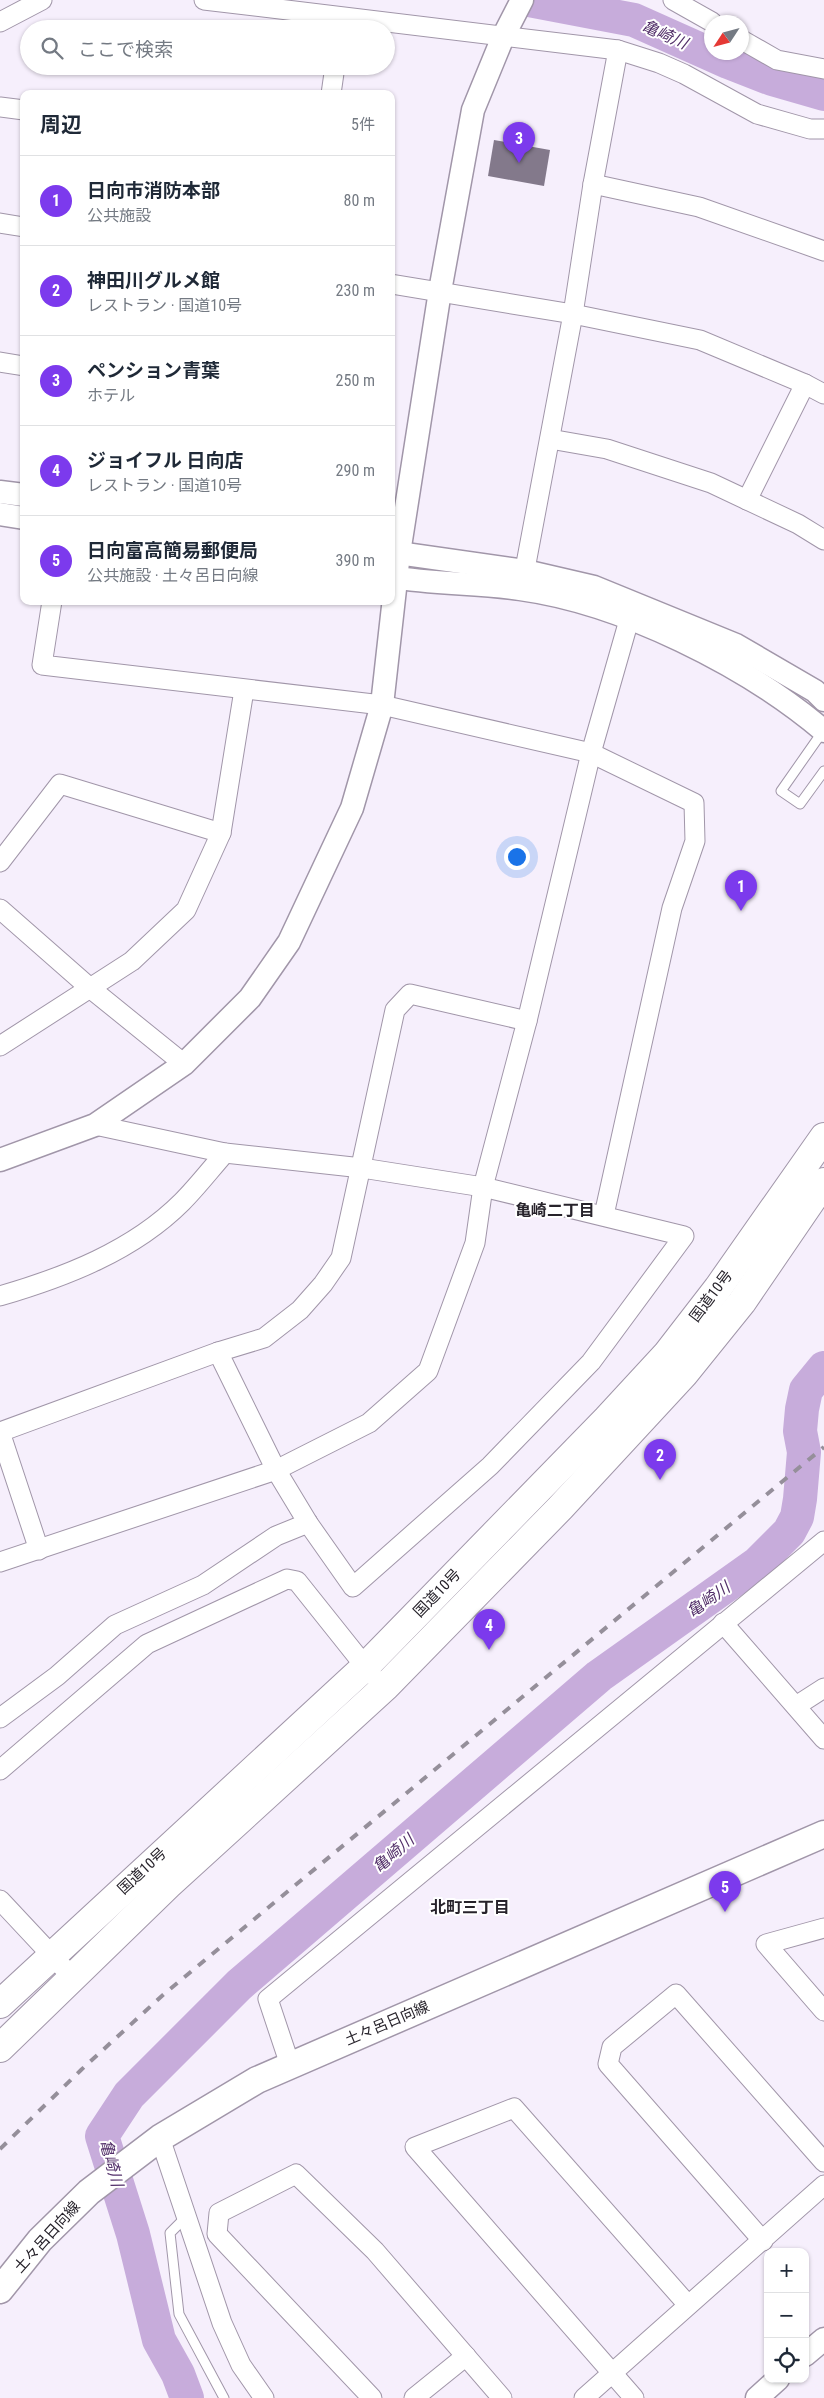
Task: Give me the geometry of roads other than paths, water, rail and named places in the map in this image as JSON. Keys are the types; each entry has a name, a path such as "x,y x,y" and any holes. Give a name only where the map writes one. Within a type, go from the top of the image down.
{"highway":[{"name":"国道10号","path":"0,2004 365,1667 607,1419 667,1354 718,1288 824,1137"},
{"name":"国道10号","path":"0,2048 168,1885 385,1687 560,1508 684,1374 742,1302 824,1182"}],"main road":[{"name":"土々呂日向線","path":"0,2290 40,2240 97,2185 160,2138 257,2080 824,1834"}],"street":[{"path":"0,22 42,0"},
{"path":"204,0 329,20"},
{"path":"522,0 503,37 473,110 395,553 523,580 589,604 631,611 736,645 815,691 824,700"},
{"path":"673,0 704,17"},
{"path":"395,27 618,50 659,62 757,114 810,128 824,129"},
{"path":"749,44 777,60 824,69"},
{"path":"523,580 573,314 593,184 618,50"},
{"path":"332,90 334,75"},
{"path":"0,107 20,110"},
{"path":"593,184 699,207 824,251"},
{"path":"0,223 20,226"},
{"path":"395,285 573,314 700,340 824,394"},
{"path":"0,362 20,365"},
{"path":"747,500 804,384"},
{"path":"550,439 607,449 711,483 798,524 824,540"},
{"path":"0,492 20,494"},
{"path":"0,514 20,517"},
{"path":"395,577 523,580"},
{"path":"51,605 42,665 382,705 591,753 694,803 695,841 672,908 604,1215"},
{"path":"0,1160 95,1126 184,1064 250,998 289,942 352,808 382,705 391,605"},
{"path":"631,611 666,634 726,663 799,710 824,730"},
{"path":"0,1562 276,1470 369,1423 428,1371 475,1243 483,1187 526,1021 591,753 631,611"},
{"path":"0,1046 132,960 186,910 221,833 244,690"},
{"path":"0,862 60,784 221,833"},
{"path":"0,909 90,988 184,1064"},
{"path":"40,1550 0,1432 218,1352 264,1338 300,1310 323,1284 341,1258 395,1010 410,994 526,1021"},
{"path":"95,1126 224,1154 362,1168 483,1187 684,1236 591,1362 490,1466 353,1587 308,1523 276,1470 218,1352"},
{"path":"0,1296 55,1280 122,1246 181,1203 224,1154"},
{"path":"0,1718 57,1676 115,1624 203,1585 276,1536 308,1523"},
{"path":"290,2065 268,1999 824,1540"},
{"path":"0,1770 147,1644 287,1579 297,1581 365,1667 385,1687"},
{"path":"723,1623 824,1739"},
{"path":"796,1706 824,1688"},
{"path":"0,1900 73,1978"},
{"path":"824,1928 766,1944 824,2011"},
{"path":"763,2241 608,2064 612,2047 676,1994 824,2162"},
{"path":"634,2398 415,2147 514,2108 688,2305"},
{"path":"160,2138 230,2343 241,2365 264,2398"},
{"path":"372,2398 217,2234 219,2213 296,2174 375,2251 502,2398"},
{"path":"584,2398 824,2185"},
{"path":"809,2352 824,2339"},
{"path":"414,2398 466,2356"},
{"path":"757,2398 774,2383"}],"lane":[{"path":"824,730 781,791 800,804 824,772"},
{"path":"186,2217 170,2233 179,2314 224,2398"}],"waterway":[{"name":"亀崎川","path":"529,0 634,20 728,62 772,79 824,94"},
{"name":"亀崎川","path":"187,2398 178,2374 159,2340 133,2234 102,2136 129,2095 239,1985 599,1676 758,1563 789,1532 797,1517 800,1499 804,1452 800,1431 806,1390 824,1368"}],"railway":[{"path":"0,2149 81,2070 164,1994 824,1447"}],"place":[{"name":"ペンション青葉","path":"519,163"},
{"name":"日向市消防本部","path":"741,911"},
{"name":"神田川グルメ館","path":"660,1480"},
{"name":"ジョイフル 日向店","path":"489,1650"},
{"name":"日向富高簡易郵便局","path":"725,1912"}],"district":[{"name":"亀崎二丁目","path":"555,1210"},
{"name":"北町三丁目","path":"470,1907"}]}
